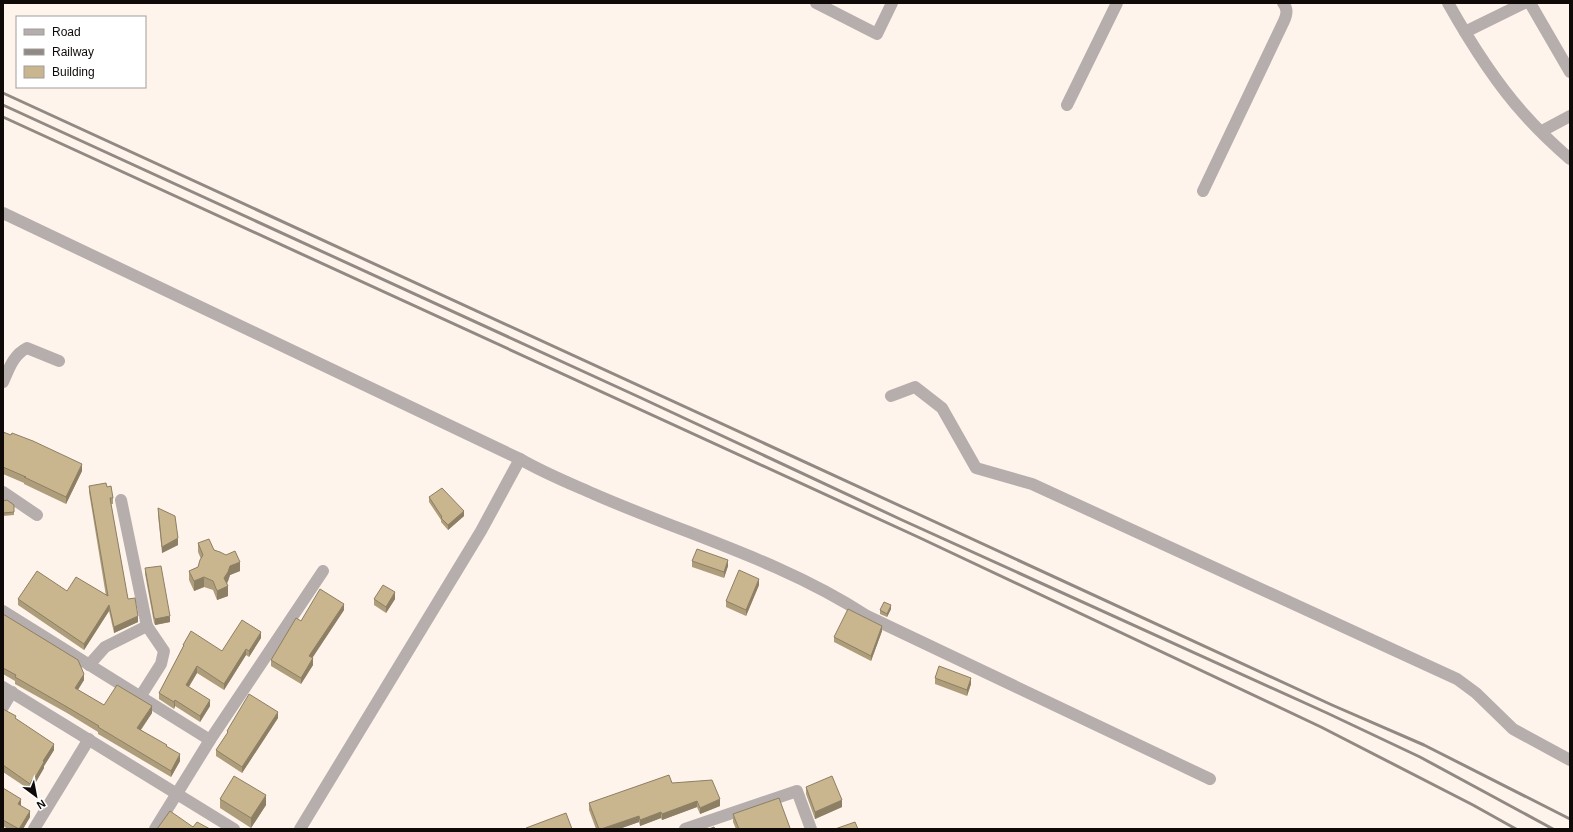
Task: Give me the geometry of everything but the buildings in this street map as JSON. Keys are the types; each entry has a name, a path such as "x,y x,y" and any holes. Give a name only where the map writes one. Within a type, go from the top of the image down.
{"street":[{"path":"816,3 877,34 892,3"},
{"path":"1067,105 1117,3"},
{"path":"1203,191 1284,21 1287,13 1286,7 1283,3"},
{"path":"1448,3 1494,76 1524,114 1570,159"},
{"path":"1465,32 1524,3"},
{"path":"1530,3 1570,72"},
{"path":"1542,132 1570,116"},
{"path":"3,213 520,459 542,472 636,512 755,558 824,590 867,616 1210,779"},
{"path":"3,382 14,359 20,351 26,348 59,361"},
{"path":"891,396 915,387 942,408 976,468 1032,484 1457,679 1476,693 1513,729 1570,760"},
{"path":"300,829 481,531 520,459"},
{"path":"3,492 37,515"},
{"path":"121,500 147,626 164,651 160,664 140,697"},
{"path":"155,829 210,740 323,571"},
{"path":"3,611 210,740"},
{"path":"89,665 105,647 147,626"},
{"path":"3,706 8,689 234,829"},
{"path":"34,829 88,739"},
{"path":"685,829 796,791 811,829"}],"railway":[{"path":"3,93 1332,705 1424,745 1570,819"},
{"path":"3,105 639,397 902,520 1327,713 1420,757 1553,829"},
{"path":"3,117 918,537 1321,727 1473,805 1516,829"}]}
